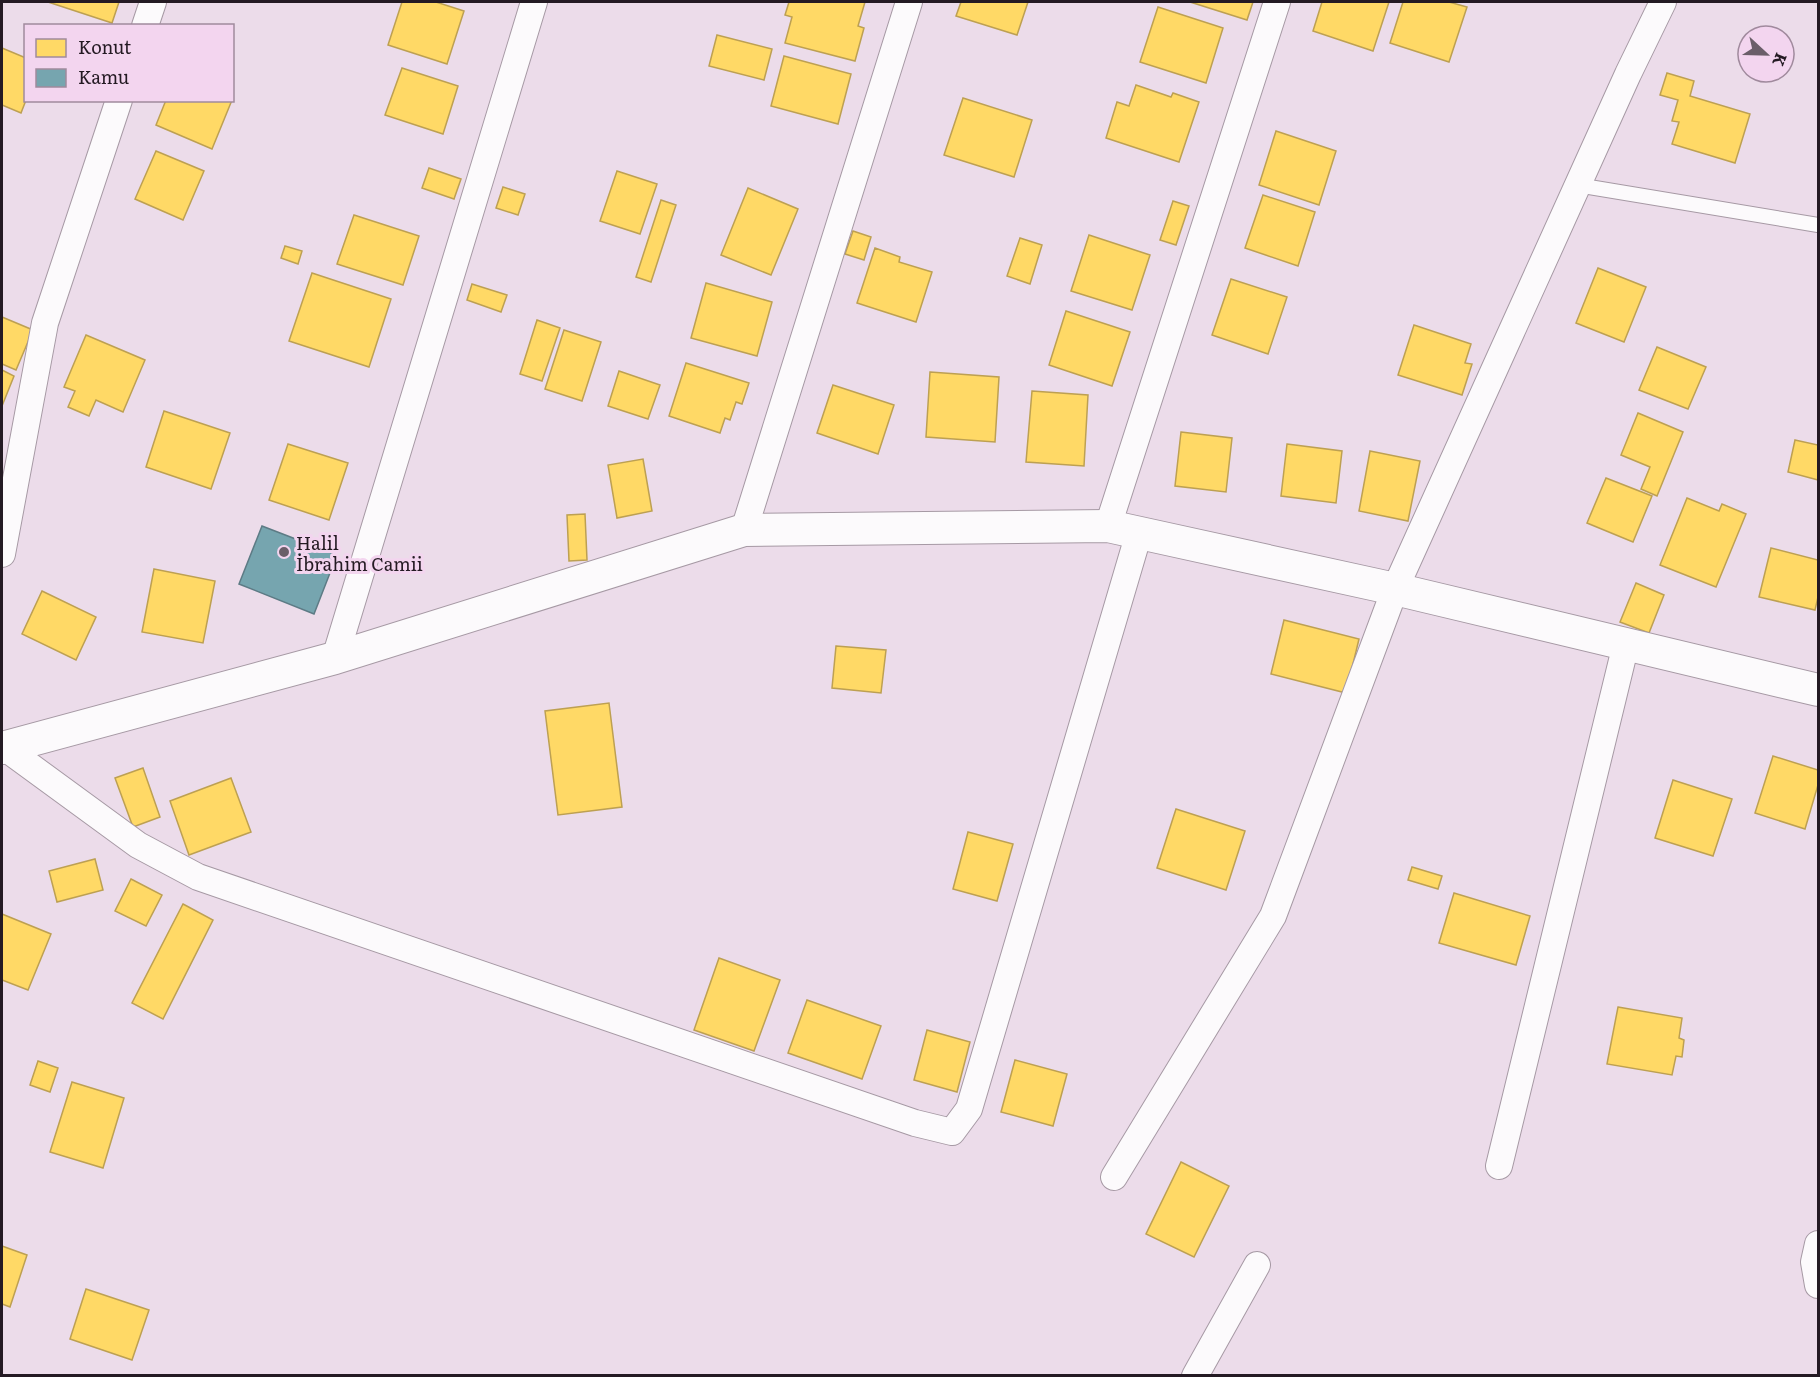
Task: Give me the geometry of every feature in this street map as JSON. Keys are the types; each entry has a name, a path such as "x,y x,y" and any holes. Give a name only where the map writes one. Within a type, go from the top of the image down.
{"street":[{"path":"146,24 153,2"},
{"path":"335,658 534,2"},
{"path":"744,530 909,2"},
{"path":"1108,526 1277,2"},
{"path":"1113,1177 1274,916 1395,589 1577,185 1663,2"},
{"path":"2,554 45,323 118,102"},
{"path":"3,748 335,658 744,530 1108,526 1395,589 1818,690"},
{"path":"3,748 138,845 198,877 915,1123 951,1132 969,1109 1139,533"},
{"path":"1499,1166 1626,644"},
{"path":"1818,1244 1814,1262 1818,1285"},
{"path":"1195,1376 1257,1265"}],"lane":[{"path":"1577,185 1818,225"}],"building: Konut":[{"path":"48,2 119,2 112,23"},
{"path":"402,2 436,2 464,11 447,64 388,45"},
{"path":"789,2 865,2 858,26 864,28 855,61 785,43 792,17 785,15"},
{"path":"961,2 1028,2 1017,35 956,16"},
{"path":"1190,2 1253,2 1247,20"},
{"path":"1322,2 1389,2 1373,51 1313,31"},
{"path":"1403,2 1449,2 1467,7 1449,62 1390,43"},
{"path":"1158,7 1223,28 1206,83 1140,62"},
{"path":"717,35 772,49 764,80 709,66"},
{"path":"2,48 24,57 25,102 21,113 2,105"},
{"path":"784,56 851,74 838,124 771,106"},
{"path":"402,68 458,86 443,134 385,115"},
{"path":"1667,73 1694,81 1690,96 1750,114 1735,163 1672,144 1679,122 1672,121 1678,100 1660,95"},
{"path":"1136,85 1171,97 1173,93 1199,102 1179,162 1106,138 1117,102 1129,106"},
{"path":"963,98 1032,120 1014,177 944,155"},
{"path":"165,102 231,102 212,149 156,125"},
{"path":"1276,131 1336,151 1319,205 1259,185"},
{"path":"156,151 204,171 183,220 135,199"},
{"path":"429,168 461,179 454,199 422,188"},
{"path":"617,171 657,184 640,234 600,221"},
{"path":"503,187 525,194 518,215 496,208"},
{"path":"748,188 798,209 771,275 721,255"},
{"path":"1263,195 1315,212 1298,266 1245,248"},
{"path":"661,200 676,205 651,282 636,277"},
{"path":"1173,201 1189,206 1176,245 1160,240"},
{"path":"354,215 419,236 403,285 337,264"},
{"path":"853,231 871,237 864,260 845,254"},
{"path":"1089,235 1150,255 1132,310 1071,291"},
{"path":"1020,238 1042,245 1030,284 1007,276"},
{"path":"285,246 302,251 298,264 281,258"},
{"path":"875,248 900,257 899,262 932,272 916,322 857,303"},
{"path":"1598,268 1646,287 1624,342 1576,323"},
{"path":"312,273 391,299 369,367 289,341"},
{"path":"1231,279 1287,297 1268,354 1212,335"},
{"path":"706,283 772,302 757,356 691,338"},
{"path":"472,284 507,295 501,312 467,300"},
{"path":"1066,311 1130,332 1112,386 1049,365"},
{"path":"2,317 33,330 16,370 2,364"},
{"path":"537,320 560,328 542,381 520,374"},
{"path":"1414,325 1471,344 1465,363 1472,364 1462,395 1398,375"},
{"path":"564,330 601,342 582,401 545,389"},
{"path":"86,335 145,360 123,412 96,400 89,416 68,407 75,391 64,387"},
{"path":"1657,347 1706,367 1688,409 1639,390"},
{"path":"686,363 749,383 742,404 736,402 730,420 725,418 720,433 669,416"},
{"path":"2,370 14,376 2,406"},
{"path":"619,371 660,385 648,419 608,406"},
{"path":"930,372 999,377 995,442 926,437"},
{"path":"833,385 894,405 878,454 817,433"},
{"path":"1032,391 1088,395 1084,466 1026,462"},
{"path":"164,411 230,433 211,489 146,467"},
{"path":"1638,413 1683,432 1657,496 1641,489 1650,467 1621,455"},
{"path":"1181,432 1232,438 1226,492 1175,486"},
{"path":"1795,440 1818,445 1818,480 1788,472"},
{"path":"288,444 348,463 329,520 269,500"},
{"path":"1287,444 1342,451 1336,503 1281,496"},
{"path":"1370,451 1420,461 1408,521 1359,511"},
{"path":"643,459 652,511 617,518 608,465"},
{"path":"1606,478 1652,496 1633,542 1587,523"},
{"path":"1687,498 1719,511 1722,504 1746,514 1716,587 1660,565"},
{"path":"585,514 587,560 569,561 567,515"},
{"path":"1771,548 1818,560 1818,597 1815,610 1759,597"},
{"path":"154,569 215,581 203,643 142,632"},
{"path":"1636,583 1664,595 1649,633 1620,622"},
{"path":"42,591 96,617 76,660 22,634"},
{"path":"1284,620 1359,639 1346,693 1271,674"},
{"path":"836,646 886,650 881,693 832,688"},
{"path":"609,703 622,807 558,815 545,711"},
{"path":"1773,756 1818,770 1818,785 1805,829 1755,813"},
{"path":"143,768 160,817 133,827 115,778"},
{"path":"231,778 251,832 189,855 170,801"},
{"path":"1673,780 1732,799 1713,856 1655,838"},
{"path":"1176,809 1245,831 1226,890 1157,868"},
{"path":"968,832 1013,844 997,901 953,889"},
{"path":"95,859 103,890 57,902 49,871"},
{"path":"1412,867 1442,876 1438,889 1408,880"},
{"path":"131,879 162,895 146,926 115,911"},
{"path":"1454,893 1530,916 1516,965 1439,943"},
{"path":"183,904 213,920 163,1019 132,1003"},
{"path":"2,914 51,934 28,990 2,980"},
{"path":"719,958 780,980 754,1051 694,1030"},
{"path":"807,1000 881,1026 862,1079 788,1053"},
{"path":"1618,1007 1682,1018 1679,1038 1684,1040 1682,1057 1676,1056 1672,1075 1607,1064"},
{"path":"927,1030 970,1042 957,1092 914,1080"},
{"path":"1015,1060 1067,1074 1053,1126 1001,1112"},
{"path":"38,1061 58,1068 50,1092 30,1085"},
{"path":"72,1082 124,1098 103,1168 50,1152"},
{"path":"1181,1162 1229,1186 1194,1257 1146,1234"},
{"path":"2,1246 27,1255 10,1307 2,1304"},
{"path":"86,1289 149,1310 132,1360 70,1339"}],"building: Kamu":[{"path":"262,526 337,555 314,614 239,584"}],"place":[{"name":"Halil İbrahim Camii","path":"284,552"}]}
